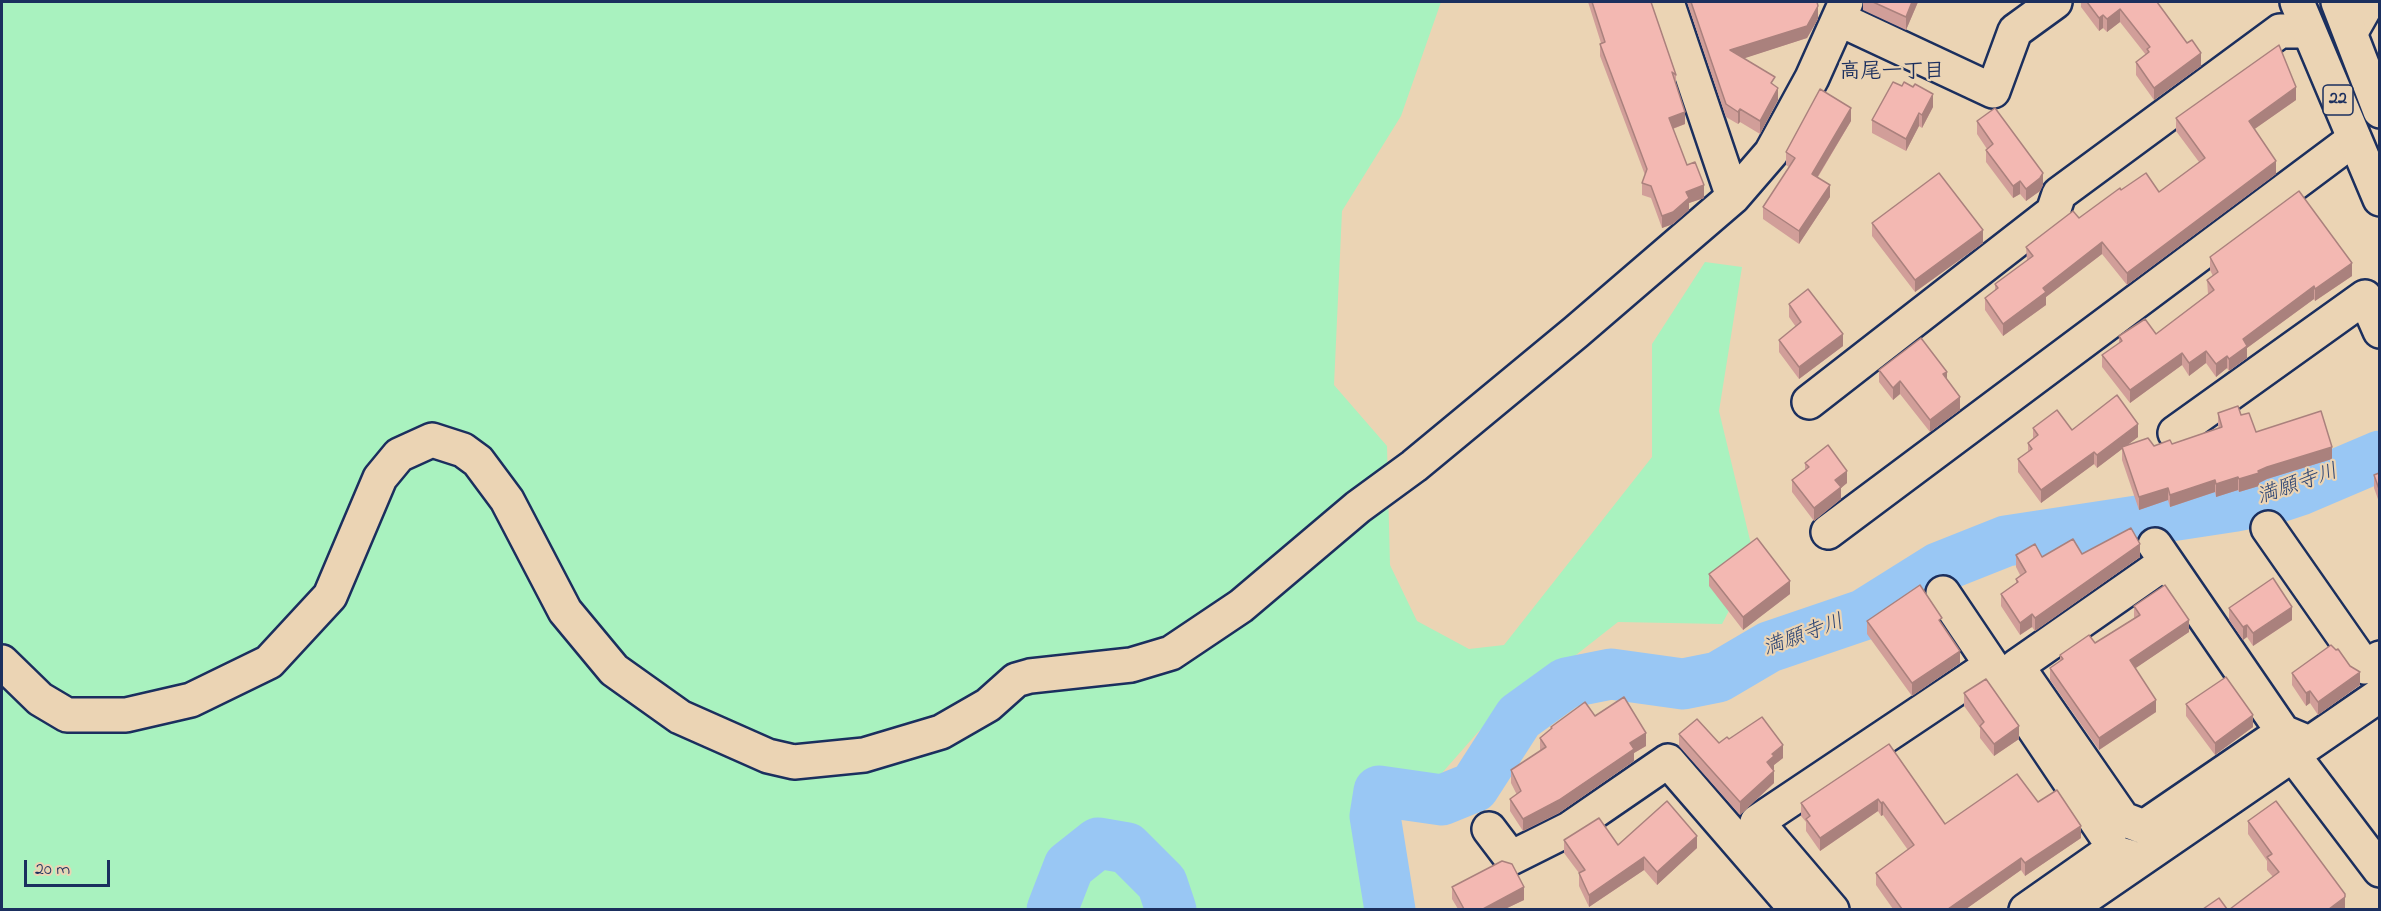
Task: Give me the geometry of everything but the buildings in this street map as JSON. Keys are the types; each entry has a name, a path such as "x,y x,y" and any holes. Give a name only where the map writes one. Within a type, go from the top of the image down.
{"street":[{"path":"1667,2 1733,197"},
{"path":"2,662 40,699 68,715 126,715 191,700 269,662 330,596 380,478 399,455 432,440 463,450 478,461 507,500 565,610 614,670 680,717 768,756 794,762 864,755 941,732 988,705 1016,680 1030,676 1131,665 1171,653 1241,606 1358,507 1414,466 1576,332 1733,197 1771,153 1812,78 1842,8 1993,91 2014,31 2055,2"},
{"name":"22","path":"2338,2 2379,111"},
{"path":"2351,32 2368,2"},
{"path":"1809,402 2053,212 2059,194 2302,16"},
{"name":"22","path":"2302,16 2379,199"},
{"path":"1828,532 2354,139"},
{"path":"2175,433 2365,297 2379,332"},
{"path":"2268,528 2365,667 2379,658"},
{"path":"2379,695 2295,743 2144,828 2123,819 2017,666 2161,553 2295,743 2379,870"},
{"path":"1943,593 2109,840 2125,855"},
{"path":"1832,909 1757,822 1990,666"},
{"path":"2026,909 2125,855 2295,743"},
{"path":"1489,829 1511,858 1569,829 1668,760 1797,909"},
{"path":"2067,909 2125,855"}],"green space":[{"path":"2,2 1441,2 1401,116 1342,211 1334,385 1387,446 1390,565 1417,621 1469,649 1504,645 1652,457 1652,344 1705,262 1742,267 1719,411 1755,561 1722,624 1618,622 1479,731 1442,773 1352,801 1375,896 1371,909 2,910"}],"waterway":[{"name":"満願寺川","path":"1390,910 1375,816 1379,791 1442,800 1474,787 1519,717 1566,683 1611,674 1683,684 1718,677 1769,647 1863,615 1938,568 2006,541 2273,499 2380,456"},
{"name":"満願寺川","path":"1052,910 1069,866 1098,843 1127,848 1162,883 1171,910"}],"district":[{"name":"高尾一丁目","path":"1892,74"}]}
